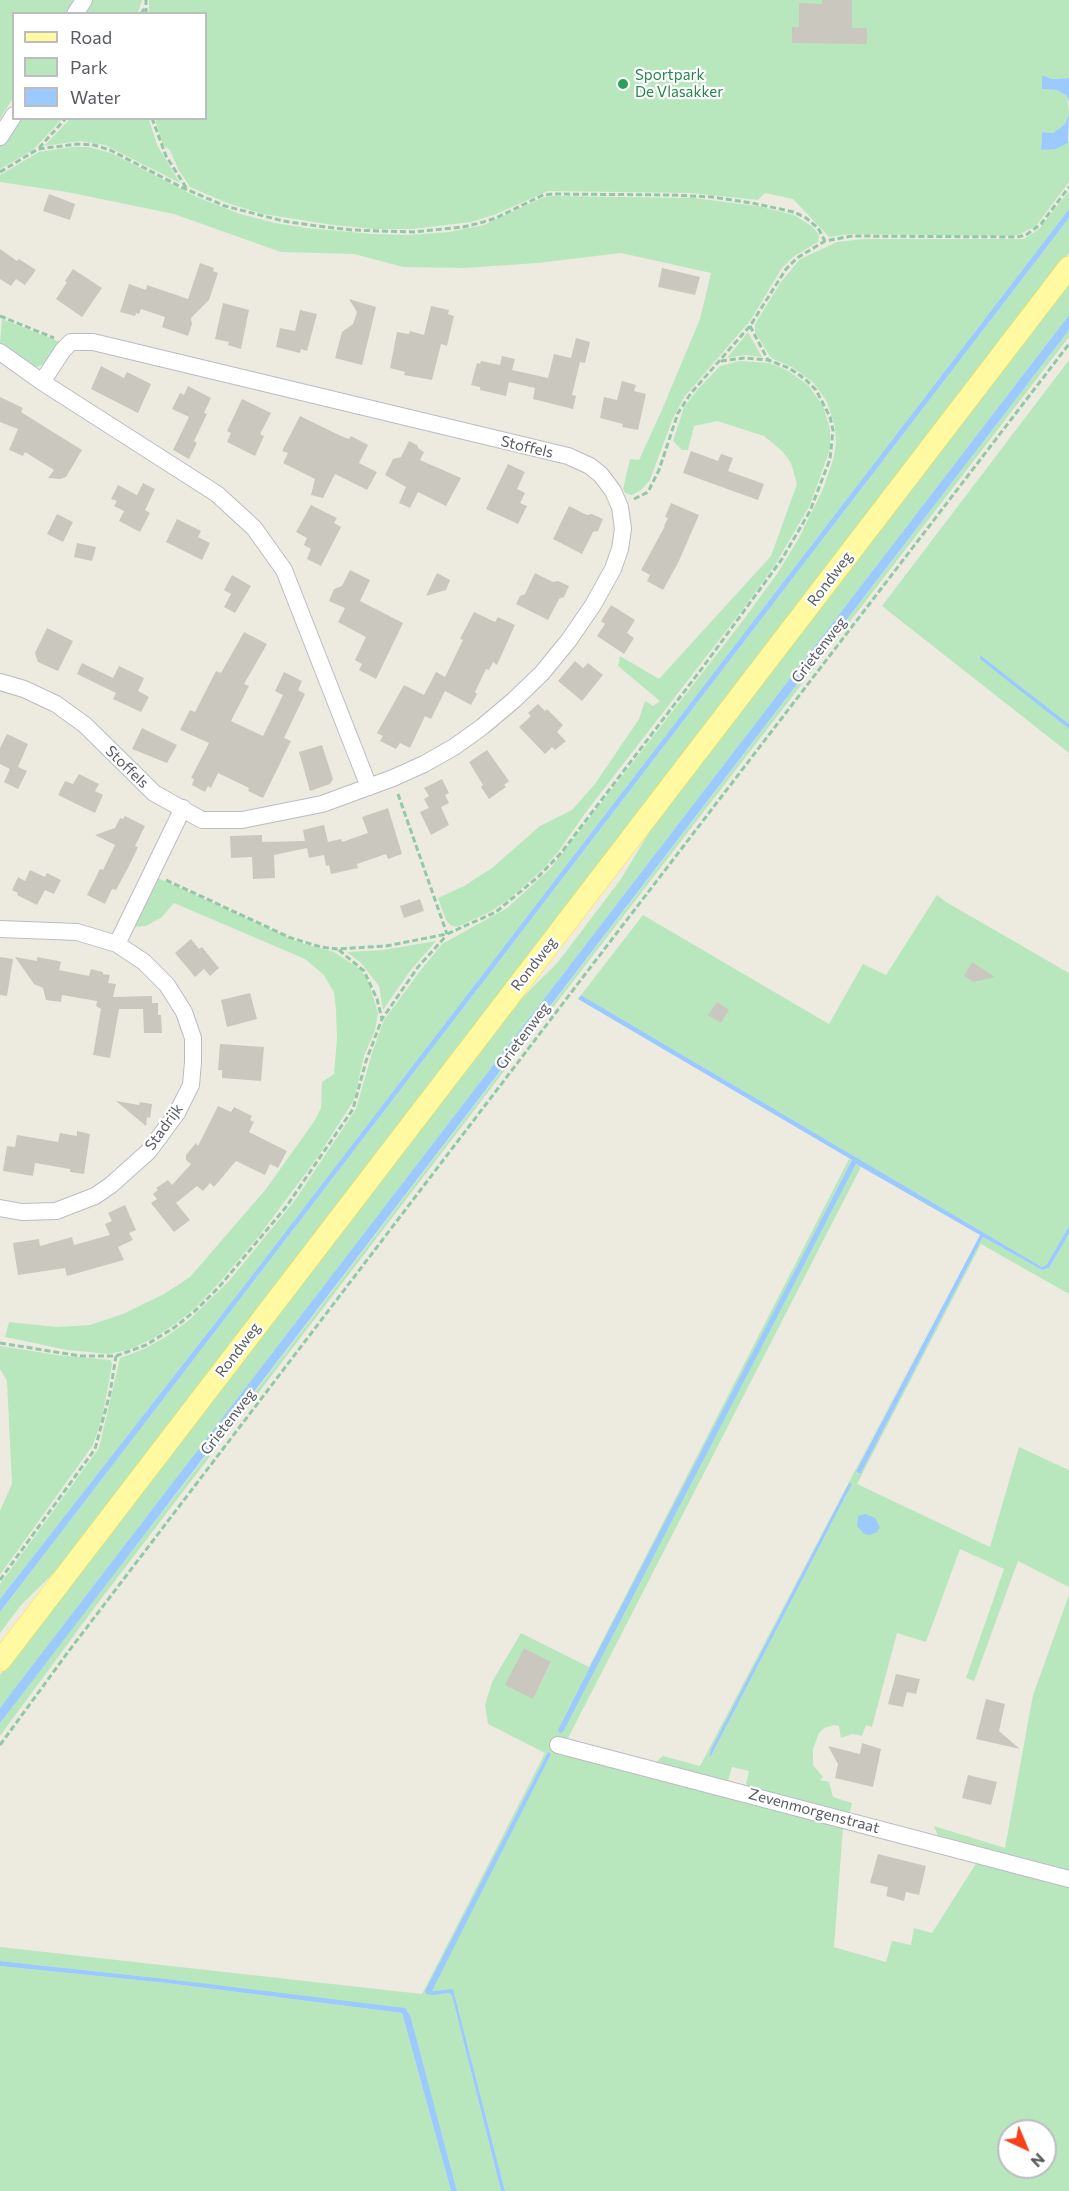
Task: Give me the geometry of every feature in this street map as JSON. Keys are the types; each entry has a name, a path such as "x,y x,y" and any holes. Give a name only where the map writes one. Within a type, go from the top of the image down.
{"main road":[{"name":"Rondweg","path":"0,1662 1069,267"}],"street":[{"path":"0,137 12,118"},
{"name":"Stoffels","path":"0,682 24,688 56,704 85,725 154,793 202,820 242,820 322,804 393,778 434,758 482,727 514,700 542,673 569,640 613,569 620,549 623,529 620,507 613,490 590,466 568,456 93,342 71,342 69,344"},
{"path":"42,382 69,344"},
{"path":"0,352 42,382 217,494 254,528 284,570 369,787"},
{"path":"117,944 183,808"},
{"name":"Stadrijk","path":"0,929 77,932 117,944 144,962 167,985 184,1012 193,1038 191,1086 177,1113 149,1151 111,1185 95,1196 56,1211 22,1212 0,1208"},
{"name":"Zevenmorgenstraat","path":"558,1745 1069,1879"}],"path":[{"path":"0,172 38,149 64,120"},
{"path":"153,120 166,156 187,189"},
{"path":"38,149 78,144 94,145 110,150 225,206 283,221 352,230 413,232 463,227 496,218 543,195 553,194 712,197 794,212 818,228 825,242"},
{"path":"620,507 648,492 662,462 678,412 691,393 750,326 786,269 797,258 825,242 852,236 1017,237 1026,235 1041,224 1069,187"},
{"path":"0,316 69,344"},
{"path":"750,326 768,360"},
{"name":"Grietenweg","path":"0,1745 110,1597 583,977 1069,344"},
{"path":"152,873 291,938 337,949 386,946 447,934 496,912 539,876 561,853 703,667 787,552 802,527 830,459 833,430 825,406 816,390 805,379 789,368 768,360 744,358 720,361"},
{"path":"393,778 447,934"},
{"path":"0,1343 80,1356 116,1356 146,1345 175,1327 196,1310 219,1287 286,1208 353,1109 366,1061 382,1019 406,983 447,934"},
{"path":"337,949 364,971 377,999 382,1019"},
{"path":"0,1580 95,1449 110,1393 116,1356"}],"green space":[{"path":"0,0 74,0 67,12 12,12 12,100 0,119"},
{"path":"91,0 142,0 138,12 84,12"},
{"name":"Sportpark De Vlasakker","path":"149,0 1069,0 1069,78 1052,79 1042,75 1042,89 1057,90 1067,96 1069,114 1065,124 1053,133 1042,132 1041,149 1069,141 1069,182 1036,226 1011,236 850,234 829,237 793,199 765,193 758,200 691,193 548,191 494,215 471,222 413,229 375,229 333,225 263,214 227,203 190,187 178,169 170,150 163,145 155,120 207,120 207,12 149,12"},
{"path":"16,120 61,120 33,150 0,169 0,145"},
{"path":"69,120 149,120 157,145 180,183 105,145 80,141 44,146"},
{"path":"89,147 111,153 197,197 240,214 307,228 372,234 410,235 449,232 484,225 544,197 552,196 693,198 758,206 794,215 813,227 819,235 818,242 793,257 782,268 750,321 685,396 673,418 650,480 641,490 632,495 625,493 623,489 630,459 639,460 661,412 700,319 711,273 621,253 538,263 464,268 403,267 354,254 281,252 174,214 67,192 0,182 0,175 39,152"},
{"path":"1069,191 1069,209 237,1295 0,1599 0,1584 99,1448 120,1358 144,1349 167,1336 189,1320 229,1281 295,1200 356,1109 384,1020 420,971 442,944 507,908 550,869 741,623 777,574 799,538 823,489 833,460 836,444 835,427 827,402 814,383 792,367 771,358 755,332 755,324 781,282 800,259 837,242 864,239 1024,239 1039,229"},
{"path":"1069,218 1069,253 68,1559 21,1605 0,1633 0,1612"},
{"path":"1069,283 1069,315 0,1708 0,1675 510,1010 558,962 621,879 659,816"},
{"path":"2,319 60,342 44,364 37,367 29,365 0,343"},
{"path":"1069,330 1069,337 521,1049 95,1607 0,1736 0,1723 37,1673"},
{"path":"748,332 762,357 744,355 727,358"},
{"path":"1069,360 1069,724 979,656 1069,729 1069,753 882,606"},
{"path":"740,361 769,363 787,370 808,385 823,406 830,429 830,449 810,505 775,565 558,852 542,870 508,900 490,912 457,927 450,925 438,898 464,886 492,868 540,826 572,810 595,784 639,719 645,701 653,706 660,701 618,666 620,656 659,679 771,556 797,484 791,463 782,451 764,436 717,421 694,426 688,450 682,450 673,441 684,407 699,388 720,366"},
{"path":"158,878 298,942 334,952 360,969 369,983 378,1013 375,1030 364,1056 354,1100 317,1158 259,1236 217,1285 195,1308 175,1324 152,1339 128,1350 108,1354 68,1350 5,1337 9,1322 57,1327 90,1325 123,1314 164,1294 190,1277 266,1189 315,1120 321,1108 322,1082 334,1074 337,1038 336,1010 334,992 323,974 305,959 174,903 162,917 146,926 131,927"},
{"path":"937,895 1069,973 1069,1226 1047,1264 1042,1267 581,995 643,915 829,1024 863,964 886,975"},
{"path":"436,941 410,971 383,1010 379,986 361,963 347,952 383,950"},
{"path":"849,1159 852,1160 558,1730 653,1555 856,1164 861,1167 566,1742 843,1828 834,1947 886,1962 892,1941 911,1945 914,1928 932,1933 977,1862 1069,1883 1069,2191 505,2191 453,1990 431,1991 496,1863 548,1752 425,1991 426,1994 449,1993 452,1996 501,2191 457,2191 408,2011 167,1979 0,1961 0,1947 422,1994 545,1753 488,1724 485,1705 492,1682 521,1633 589,1667","holes":["524,1648 551,1663 533,1698"]},
{"path":"1069,1234 1069,1294 981,1244 857,1484 990,1547 1019,1447 1069,1470 1069,1587 1018,1561 974,1681 966,1678 1004,1569 960,1549 926,1642 897,1633 872,1727 866,1725 862,1736 852,1734 841,1738 839,1726 834,1725 824,1728 819,1733 813,1749 813,1765 823,1777 820,1780 829,1782 833,1797 852,1803 849,1816 752,1792 746,1784 749,1771 732,1767 727,1784 653,1765 663,1756 700,1766 976,1240 856,1470 857,1473 861,1473 983,1237 1042,1270 1049,1268","holes":["849,1483 852,1484 711,1756 709,1757 711,1749"]},
{"path":"0,1346 111,1360 112,1365 102,1418 93,1445 0,1575 0,1511 12,1484 7,1381 0,1369"},
{"path":"1069,1595 1069,1875 939,1839 934,1826 1005,1848 1033,1695"},
{"path":"0,1966 166,1983 402,2013 451,2191 0,2191"}],"water":[{"path":"1042,75 1052,79 1069,78 1069,102 1067,96 1057,90 1042,89"},
{"path":"1069,114 1068,143 1056,149 1041,150 1042,132 1053,133 1065,124"},
{"path":"1069,209 1069,218 0,1612 0,1599 237,1295"},
{"path":"1069,315 1069,330 0,1723 0,1708 12,1692"},
{"path":"980,655 1069,724 1069,729 980,659"},
{"path":"581,995 1042,1267 1047,1264 1069,1226 1069,1234 1049,1268 1042,1270 983,1237 861,1473 858,1473 856,1471 980,1235 856,1164 563,1732 560,1733 558,1730 594,1659 852,1160 578,999"},
{"path":"849,1483 852,1484 709,1757 711,1749"},
{"path":"865,1514 875,1518 880,1527 877,1532 870,1535 864,1534 857,1526 858,1516"},
{"path":"548,1752 551,1754 432,1991 453,1989 505,2191 501,2191 452,1996 449,1993 426,1994 425,1991"},
{"path":"0,1961 405,2008 410,2015 457,2191 451,2191 402,2013 166,1983 0,1966"}],"building":[{"path":"822,0 852,0 852,28 867,28 867,44 792,43 792,27 799,27 799,3 822,4"},
{"path":"49,194 75,204 70,220 43,211"},
{"path":"0,249 36,270 25,285 16,279 11,286 0,279"},
{"path":"200,263 214,268 213,271 218,273 209,300 191,318 192,324 188,336 162,327 165,317 141,309 135,316 120,312 129,284 146,290 147,285 188,299"},
{"path":"662,268 700,277 695,295 658,287"},
{"path":"73,269 102,288 82,317 56,299"},
{"path":"349,299 376,307 362,365 335,358 342,332 353,324 357,312"},
{"path":"223,303 249,310 241,349 228,345 229,342 215,339"},
{"path":"431,306 449,310 448,314 454,316 447,346 441,344 432,380 404,375 405,372 390,368 397,332 409,334 410,331 424,335"},
{"path":"300,310 317,314 307,351 301,349 300,353 276,347 280,328 295,331"},
{"path":"576,338 590,342 585,363 580,362 572,395 576,396 573,409 533,399 535,388 509,382 506,396 480,390 480,387 471,385 477,363 480,364 481,361 500,365 502,356 515,359 512,370 548,378 554,354 571,358"},
{"path":"101,366 124,378 127,372 151,384 138,413 91,389"},
{"path":"622,381 636,385 634,391 646,394 638,430 622,427 623,424 600,418 604,397 617,400"},
{"path":"188,386 211,398 204,413 207,414 194,441 197,443 189,459 173,450 189,417 172,409 180,393 184,395"},
{"path":"0,397 23,408 21,412 82,450 66,477 48,478 54,470 25,452 23,456 9,450 18,429 0,422"},
{"path":"242,399 271,413 260,434 264,436 255,456 227,442 231,433 227,431"},
{"path":"300,416 341,436 349,439 351,436 368,445 359,463 377,472 367,490 335,474 323,498 311,495 315,479 283,463 288,453 282,451"},
{"path":"409,441 424,452 420,460 461,478 446,506 418,492 410,508 399,503 406,487 385,475 393,459 401,457"},
{"path":"691,451 718,461 721,454 733,458 728,471 764,484 758,500 683,473"},
{"path":"508,464 525,472 517,489 525,493 520,503 527,506 518,524 486,509"},
{"path":"143,483 155,489 145,510 150,513 140,532 119,521 124,511 114,506 117,501 111,499 118,485 137,495"},
{"path":"671,503 699,515 678,563 663,590 647,581 650,575 641,570 665,526 668,518 665,517"},
{"path":"311,505 337,518 334,523 341,527 321,566 307,559 311,549 304,545 307,538 296,532"},
{"path":"569,506 587,515 592,514 603,519 598,531 593,532 582,554 553,539"},
{"path":"57,514 73,522 63,542 47,534"},
{"path":"177,519 201,531 198,537 210,543 202,560 166,542"},
{"path":"77,543 96,547 92,561 74,557"},
{"path":"350,570 370,580 360,601 403,623 376,679 359,670 362,664 355,660 366,637 338,622 345,608 329,601 334,589 342,586"},
{"path":"437,573 450,580 446,590 426,596"},
{"path":"535,573 553,582 558,581 569,586 548,620 516,604 520,596 525,594"},
{"path":"232,575 251,586 235,613 224,607 231,594 224,590"},
{"path":"611,605 635,620 627,633 634,638 624,654 597,636 605,624 601,621"},
{"path":"474,612 495,622 498,617 515,625 497,665 493,662 489,670 486,669 471,705 445,691 431,719 425,716 410,748 400,743 396,749 380,741 383,736 377,733 404,685 424,695 436,672 445,677"},
{"path":"47,628 73,641 58,671 38,662 35,653"},
{"path":"244,632 267,644 244,684 249,686 231,721 263,736 283,695 275,691 284,672 302,681 298,690 305,694 284,738 291,741 263,798 248,791 249,788 218,773 211,788 208,786 205,792 192,785 194,779 191,778 209,743 180,730 190,710 195,712 216,671 221,673"},
{"path":"575,661 583,668 588,663 603,675 582,701 558,681"},
{"path":"82,663 113,678 119,666 144,678 138,691 149,697 141,712 113,699 116,693 77,674"},
{"path":"538,704 545,711 547,709 563,725 557,732 566,741 555,750 552,747 545,754 519,727 531,716 528,713"},
{"path":"142,728 177,745 167,763 132,749"},
{"path":"7,734 28,744 18,767 27,771 18,789 4,782 10,769 0,764 0,748"},
{"path":"322,745 333,779 330,784 310,791 299,752"},
{"path":"487,750 509,781 504,785 506,787 489,799 469,762"},
{"path":"79,774 99,784 95,791 103,795 95,813 58,795 65,781 73,784"},
{"path":"442,779 449,793 445,795 449,803 441,807 449,825 431,835 420,812 429,808 424,799 429,796 424,788"},
{"path":"388,808 402,854 388,859 386,854 357,864 358,868 331,874 329,865 326,866 324,855 309,858 307,848 274,855 275,878 253,879 252,857 231,858 230,836 262,835 262,842 305,841 303,830 324,825 328,842 341,839 342,842 368,833 362,817"},
{"path":"125,816 145,826 135,846 138,847 129,866 116,890 112,889 105,904 87,895 115,845 95,835 115,828 120,818 123,819"},
{"path":"30,870 45,877 47,873 61,880 54,894 45,890 37,905 12,890 18,877 25,881"},
{"path":"420,899 424,911 404,918 400,906"},
{"path":"191,939 199,949 202,947 219,968 210,976 204,969 195,977 175,953"},
{"path":"0,957 13,959 7,996 0,995"},
{"path":"15,957 37,961 37,957 58,961 61,962 59,970 89,976 91,969 103,972 103,974 110,975 108,983 116,984 113,997 152,996 152,1003 158,1003 162,1033 144,1033 143,1009 119,1009 110,1058 93,1055 101,1009 96,1006 97,1001 62,995 61,1002 46,1000 43,988 34,984"},
{"path":"972,962 995,977 974,982 964,976"},
{"path":"250,993 257,1019 227,1027 221,1000"},
{"path":"717,1002 729,1010 721,1023 708,1015"},
{"path":"220,1044 264,1047 261,1081 222,1078 222,1070 218,1070"},
{"path":"116,1101 139,1105 140,1102 152,1104 146,1126"},
{"path":"218,1106 231,1112 234,1107 252,1116 250,1120 254,1122 249,1132 287,1151 278,1168 270,1164 265,1175 236,1161 214,1187 210,1183 203,1191 197,1186 176,1203 190,1220 174,1232 151,1203 157,1199 153,1194 158,1190 156,1188 168,1180 172,1185 191,1164 186,1160 186,1155 196,1143 198,1146"},
{"path":"77,1131 90,1134 84,1174 70,1172 70,1169 35,1163 33,1176 3,1171 7,1146 15,1147 17,1135 58,1142 60,1133 77,1136"},
{"path":"125,1205 136,1230 129,1233 133,1240 118,1247 124,1260 67,1276 65,1268 18,1275 13,1243 39,1239 40,1246 72,1237 74,1245 110,1235 105,1224 112,1221 108,1213"},
{"path":"524,1648 551,1662 533,1699 505,1685"},
{"path":"896,1674 920,1679 916,1694 907,1692 903,1707 888,1704"},
{"path":"986,1699 1005,1704 999,1731 1020,1749 976,1739"},
{"path":"862,1743 881,1749 873,1787 835,1778 838,1764 828,1746 860,1754"},
{"path":"968,1775 997,1782 991,1805 962,1798"},
{"path":"878,1854 926,1866 919,1895 906,1892 904,1901 886,1896 888,1887 870,1883"}],"place":[{"name":"Sportpark De Vlasakker","path":"623,84"}]}
